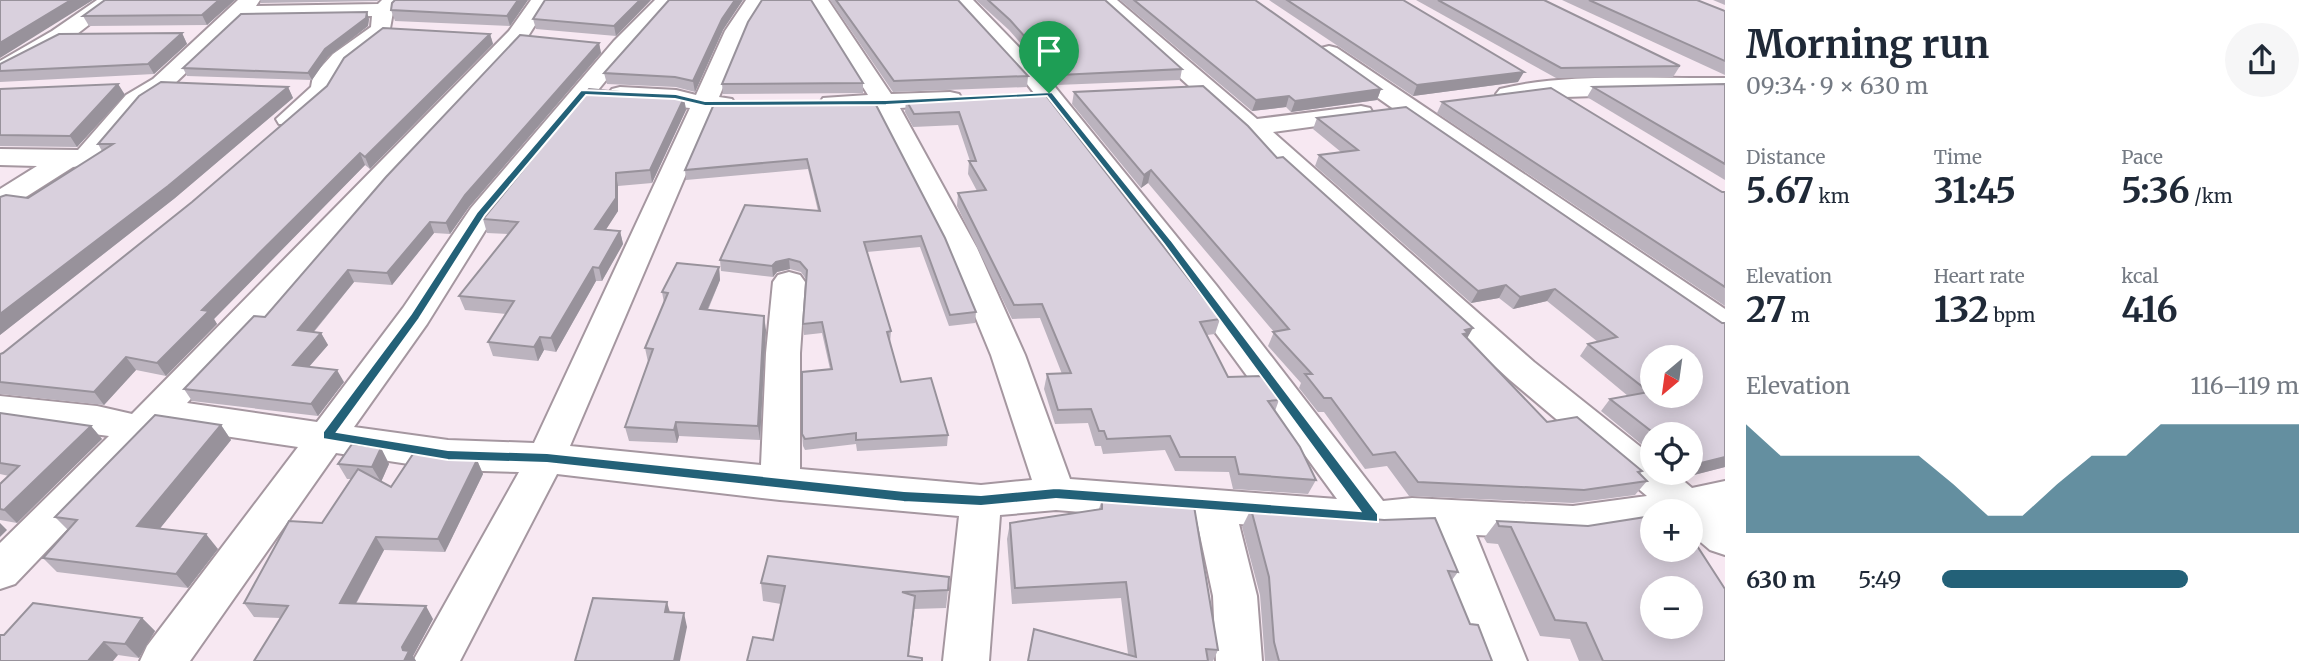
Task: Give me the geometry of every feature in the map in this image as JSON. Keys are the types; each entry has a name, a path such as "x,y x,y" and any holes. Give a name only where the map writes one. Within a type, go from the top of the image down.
{"street":[{"path":"4,84 81,18 111,0"},
{"path":"0,571 148,421 517,36 541,0"},
{"path":"163,661 415,316 481,214 583,92 609,44 666,0"},
{"path":"436,661 547,458 736,31 756,0"},
{"path":"818,0 886,103 962,248 1008,355 1056,494"},
{"path":"961,0 985,20 1168,242 1373,518"},
{"path":"1105,0 1191,88 1252,127 1661,499"},
{"path":"0,157 86,158 135,100 161,84 243,6 392,18"},
{"path":"272,133 323,90 325,76 341,59 392,18"},
{"path":"185,34 212,34"},
{"path":"60,36 88,36"},
{"path":"1307,38 1725,325"},
{"path":"1678,67 1722,86"},
{"path":"1515,68 1585,110"},
{"path":"121,86 188,85"},
{"path":"1485,97 1550,88 1722,86"},
{"path":"282,88 323,90"},
{"path":"583,92 676,97 705,104 746,104"},
{"path":"802,103 886,103 967,98"},
{"path":"1252,127 1446,102"},
{"path":"0,201 67,159"},
{"path":"780,484 783,354 789,282"},
{"path":"0,409 97,420 148,421 328,435 448,455 547,458 780,484 981,501 1056,494 1373,518 1449,517 1573,523 1640,516"},
{"path":"1703,504 1725,498"},
{"path":"966,661 981,501"},
{"path":"1214,506 1235,596 1239,661"},
{"path":"1449,517 1504,661"}],"building":[{"path":"0,0 71,0 0,43"},
{"path":"105,0 219,0 202,15 83,16"},
{"path":"395,0 518,0 507,16 391,10"},
{"path":"545,0 640,0 614,26 533,19"},
{"path":"669,0 735,0 722,19 693,81 675,77 604,73"},
{"path":"762,0 811,0 863,83 722,84 748,22"},
{"path":"836,0 958,0 1028,76 894,81"},
{"path":"988,0 1105,0 1182,69 1059,75 1010,20"},
{"path":"1134,0 1255,0 1381,89 1295,101 1289,96 1256,100"},
{"path":"1287,0 1403,0 1524,72 1417,85"},
{"path":"1438,0 1544,0 1680,66 1561,68"},
{"path":"1589,0 1697,0 1725,11 1725,61"},
{"path":"367,12 366,18 325,49 308,73 183,68 241,14"},
{"path":"383,28 490,34 365,157 360,153 202,310 209,311 157,363 126,357 94,392 0,382 0,354 192,202 327,86 344,58"},
{"path":"182,33 148,64 0,71 0,64 59,34"},
{"path":"520,35 599,43 465,195 446,223 430,222 387,273 348,270 298,330 321,333 293,365 337,370 311,404 184,389 254,316 265,317 386,177"},
{"path":"161,82 288,87 168,186 0,314 0,197 6,195 28,198 113,144 98,144 139,96"},
{"path":"118,84 70,136 0,135 0,89"},
{"path":"1725,84 1725,164 1593,87"},
{"path":"1203,86 1248,126 1277,158 1283,157 1473,328 1465,330 1468,333 1463,334 1547,422 1577,417 1640,469 1640,482 1584,490 1418,482 1395,452 1373,455 1331,398 1324,398 1305,374 1312,374 1273,332 1289,329 1151,170 1144,175 1074,92"},
{"path":"1551,88 1725,192 1725,287 1442,102"},
{"path":"589,89 684,98 650,170 616,173 616,198 595,229 620,231 599,268 593,267 551,338 540,337 534,347 488,342 514,301 459,296 518,222 483,219"},
{"path":"1044,93 1220,319 1200,322 1228,377 1261,376 1279,400 1268,401 1300,447 1316,480 1239,474 1235,457 1180,457 1170,436 1107,439 1104,431 1099,431 1091,409 1058,410 1047,374 1071,373 1042,304 1014,305 958,193 986,190 969,161 976,161 959,112 914,114 906,100"},
{"path":"875,103 945,238 976,312 950,315 921,236 864,242 891,331 887,332 901,382 931,378 948,435 856,440 856,433 805,439 802,434 802,372 832,369 822,322 803,324 807,270 800,262 789,259 776,262 772,266 720,260 745,205 820,211 807,159 685,170 714,104"},
{"path":"1406,107 1725,323 1725,457 1703,462 1703,422 1640,422 1610,399 1640,394 1640,408 1703,408 1703,345 1640,345 1640,385 1588,344 1617,337 1555,289 1520,297 1506,285 1478,291 1319,155 1358,150 1317,118"},
{"path":"677,263 719,267 700,309 764,316 758,426 676,422 674,430 625,427 653,349 645,348 668,293 662,292"},
{"path":"0,413 91,426 4,510 0,509 0,484 19,466 0,463"},
{"path":"155,415 221,425 137,526 206,534 176,574 43,558 77,520 55,517"},
{"path":"352,444 381,448 372,467 338,464"},
{"path":"413,454 477,460 438,539 376,537 340,603 426,606 402,647 403,650 409,651 404,661 254,661 288,606 244,603 289,521 322,523 358,469 391,487"},
{"path":"1102,499 1194,506 1218,650 1206,649 1208,661 1028,661 1034,629 1136,657 1126,582 1015,588 1010,523 1102,509"},
{"path":"1251,509 1384,520 1435,518 1458,572 1448,571 1470,624 1478,625 1492,661 1279,661 1274,642 1269,577"},
{"path":"1640,518 1640,562 1703,562 1703,555 1725,589 1725,661 1603,661 1586,623 1555,620 1511,527 1499,526 1497,521 1588,526"},
{"path":"768,556 949,577 948,590 902,592 915,596 908,656 922,658 922,661 747,661 753,637 773,640 785,586 761,583"},
{"path":"593,598 667,602 665,612 684,613 674,661 575,661"},
{"path":"33,603 142,618 125,644 104,642 88,661 0,661 0,635 4,635"}],"route":[{"path":"583,92 676,97 705,104 886,103 1049,93 1097,157 1168,242 1373,518 1056,494 981,501 904,496 547,458 448,455 328,435 415,316 481,214 583,92"}]}
